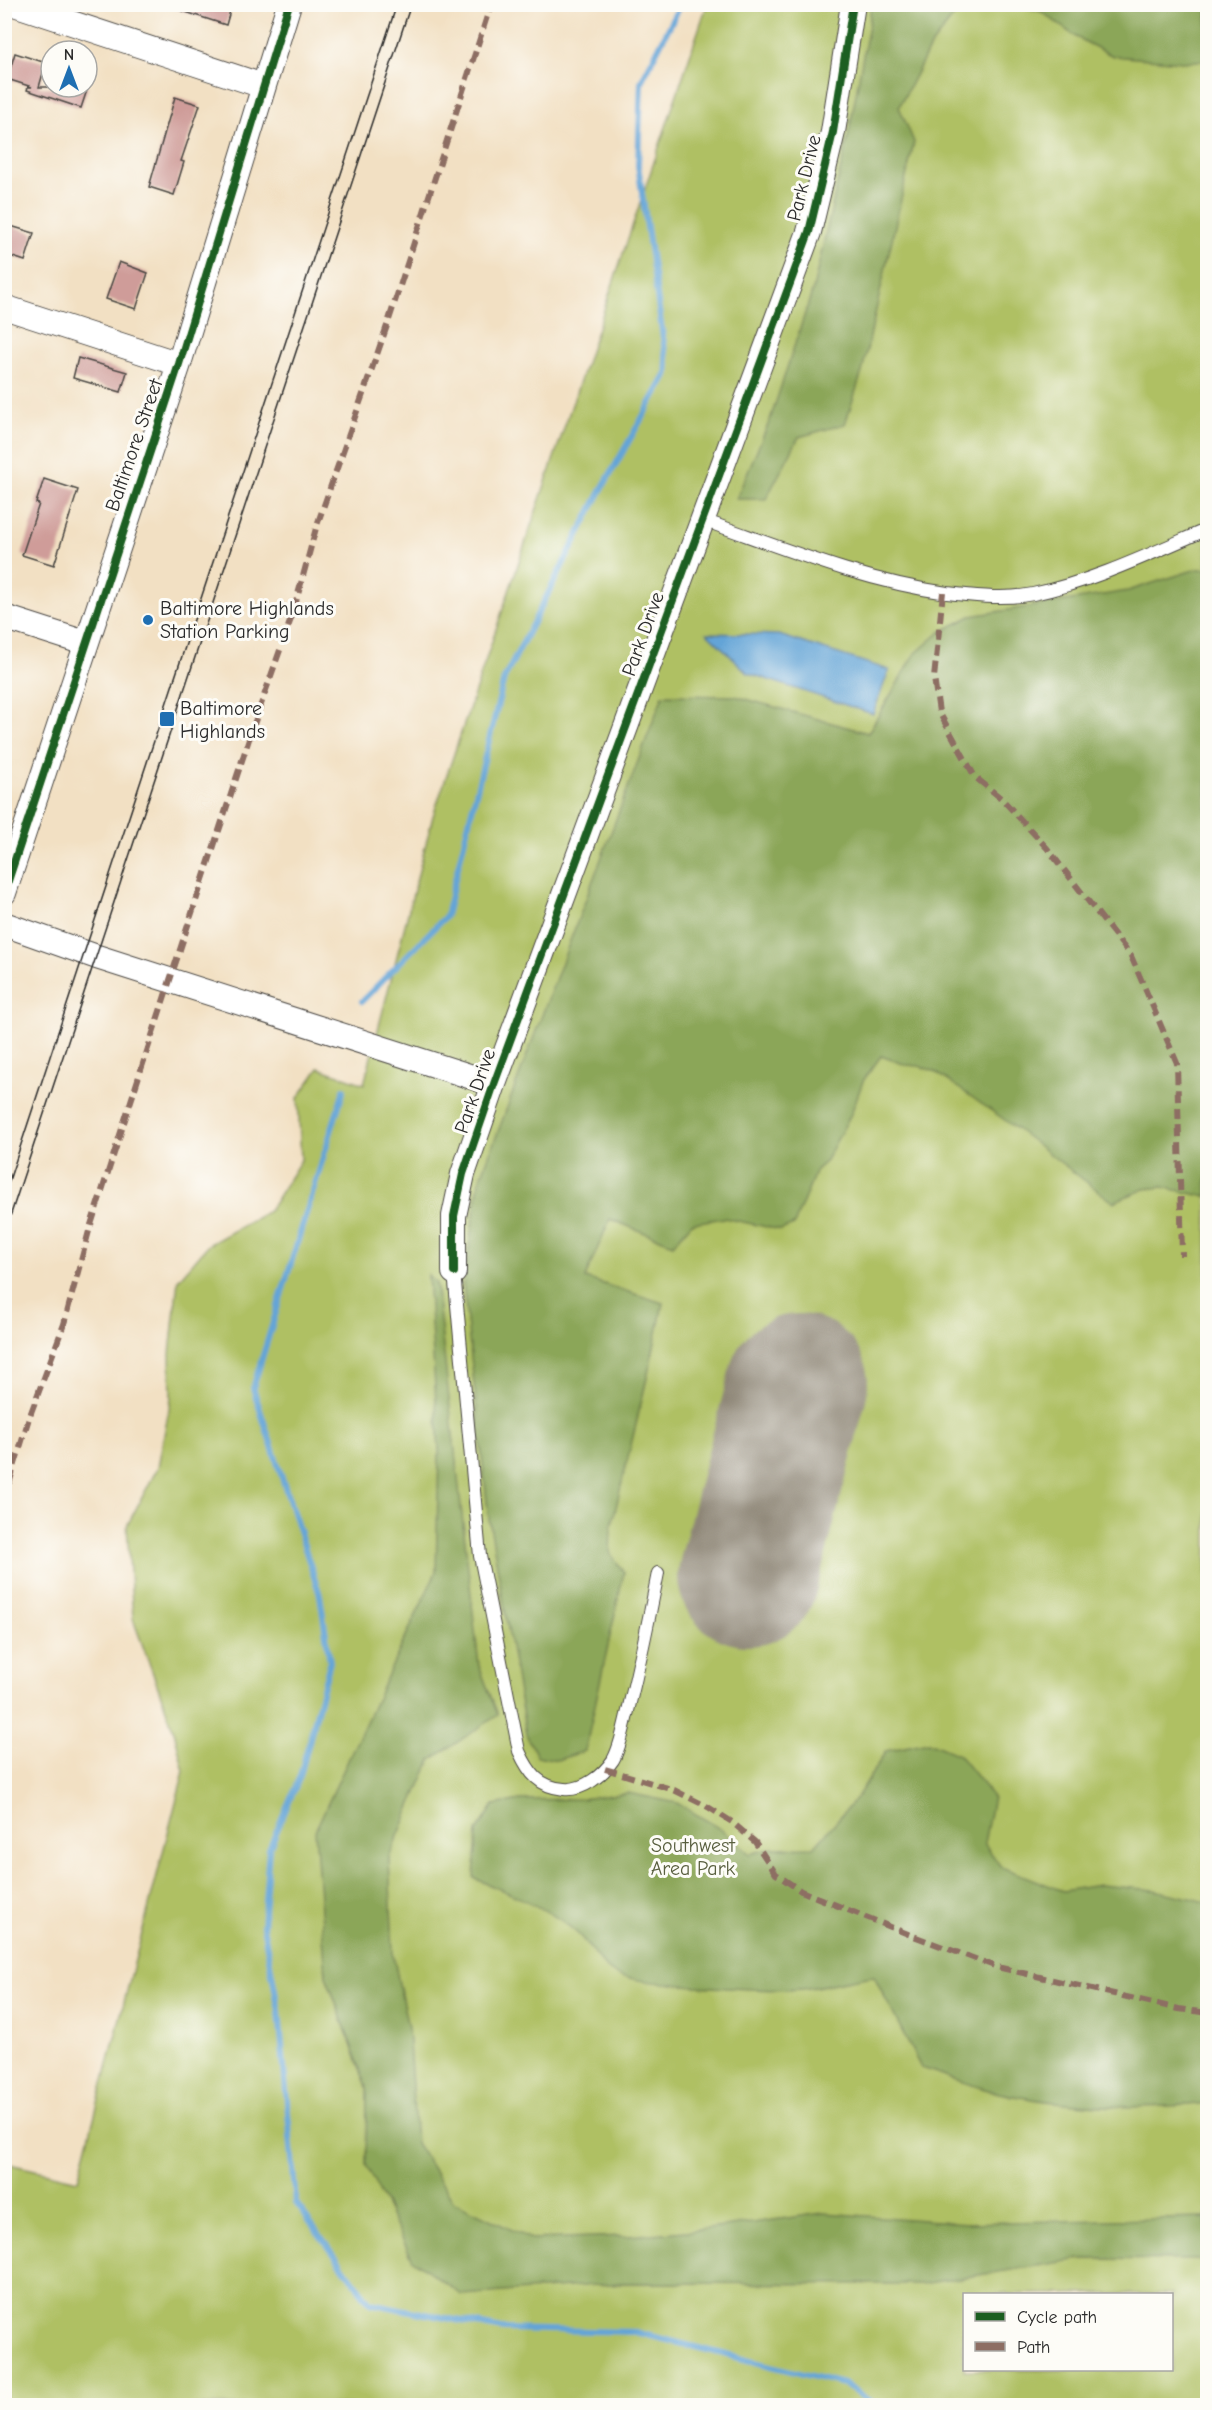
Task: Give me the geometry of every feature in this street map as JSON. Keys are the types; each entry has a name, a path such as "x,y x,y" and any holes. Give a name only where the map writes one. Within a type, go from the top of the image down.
{"street":[{"path":"14,4 263,86"},
{"name":"Baltimore Street","path":"4,893 179,364 289,4"},
{"name":"Park Drive","path":"454,1272 454,1216 463,1174 494,1084 809,232 833,132 853,4"},
{"path":"4,307 179,364"},
{"path":"4,616 85,643"},
{"name":"Park Drive","path":"4,924 97,957 494,1084"}],"lane":[{"path":"703,520 876,580 985,598 1032,594 1072,583 1208,529"},
{"path":"454,1272 480,1556 519,1751 526,1768 538,1781 554,1788 572,1790 592,1782 614,1759 638,1669 658,1573"}],"green space":[{"name":"Southwest Area Park","path":"707,5 1207,5 1207,2405 5,2406 5,2163 78,2180 184,1771 174,1731 133,1619 127,1526 158,1467 171,1398 170,1354 178,1280 208,1245 269,1211 301,1160 298,1098 319,1068 364,1084 433,816"},
{"path":"871,5 990,5 954,16 930,47 899,107 914,142 862,372 845,424 799,437 766,499 736,499 770,420 813,289 848,137"},
{"path":"1019,5 1207,5 1207,60 1183,62 1113,56 1076,37 1042,12"},
{"path":"1197,569 1207,569 1207,1197 1163,1187 1145,1189 1113,1202 1002,1118 934,1071 906,1065 881,1056 863,1081 851,1114 825,1162 816,1170 794,1225 781,1230 724,1218 692,1223 673,1244 610,1219 585,1278 663,1303 611,1529 610,1553 624,1572 585,1751 557,1760 537,1756 526,1734 489,1519 463,1284 479,1182 663,695 735,696 868,733 915,654 940,632 971,616 1128,591"},
{"path":"428,1275 436,1283 479,1666 498,1715 431,1760 389,1857 393,1954 408,2028 416,2143 454,2202 531,2239 628,2236 709,2229 823,2213 967,2223 1207,2218 1207,2260 1081,2259 921,2284 623,2283 462,2295 413,2260 366,2165 367,2088 326,1976 315,1831 436,1572 439,1451"},
{"path":"928,1742 959,1755 993,1797 984,1843 1001,1867 1063,1891 1099,1885 1154,1890 1207,1902 1207,2103 1135,2107 1086,2105 1037,2100 1002,2094 979,2087 921,2068 874,1976 811,1988 787,1990 672,1984 623,1977 606,1968 567,1924 528,1902 474,1878 477,1831 494,1805 520,1800 581,1799 628,1793 677,1803 718,1827 750,1854 772,1848 814,1847 858,1796 886,1751"}],"water":[{"path":"707,633 779,635 889,670 873,714 748,673"}],"building":[{"path":"173,4 232,4 226,25 173,8"},
{"path":"15,53 39,61 39,94 27,90 28,87 32,87 7,79"},
{"path":"175,97 200,105 181,161 184,162 174,195 149,187"},
{"path":"54,99 84,99 81,108"},
{"path":"4,224 34,233 25,261 4,254"},
{"path":"119,262 148,273 136,309 106,299"},
{"path":"78,358 127,372 121,392 73,378"},
{"path":"44,479 78,490 54,565 22,555 39,504 36,503"}],"waterway":[{"path":"362,1001 446,916 504,679 603,487 668,372 638,165 641,82 681,4"},
{"path":"344,1089 253,1388 320,1595 330,1662 300,1776 269,1849 263,1926 279,2011 296,2203 370,2303 502,2329 635,2332 843,2384 877,2406"}],"runway":[{"path":"748,1576 798,1384"}],"tram line":[{"path":"4,1196 397,4"},
{"path":"4,1235 411,4"}],"marked path":[{"path":"4,1500 29,1418 64,1324 89,1231 170,980 293,613 316,528 388,323 491,4"},
{"path":"943,592 934,678 939,712 975,777 1002,799 1047,848 1131,956 1177,1063 1182,1256"},
{"path":"605,1769 674,1790 708,1807 732,1822 755,1842 776,1874 801,1891 997,1967 1179,2009 1208,2013"}],"cycle path":[{"path":"4,893 179,364 289,4"},
{"path":"454,1272 454,1216 463,1174 494,1084 809,232 833,132 853,4"}],"place":[{"name":"Baltimore Highlands Station Parking","path":"148,620"},
{"name":"Baltimore Highlands","path":"167,719"}]}
